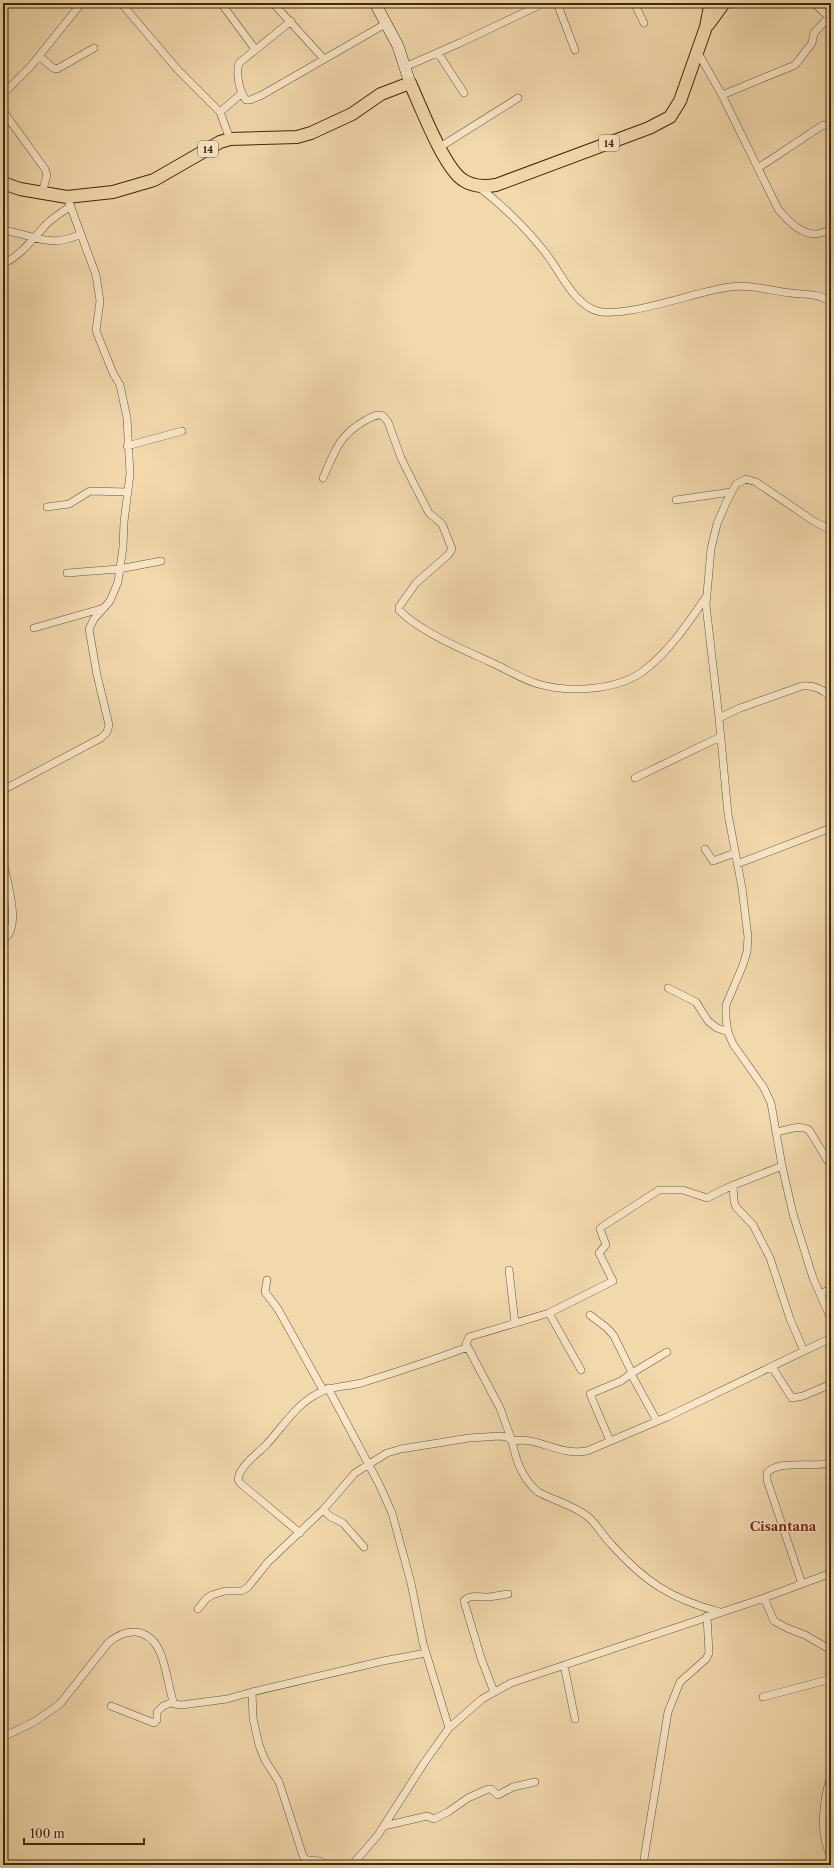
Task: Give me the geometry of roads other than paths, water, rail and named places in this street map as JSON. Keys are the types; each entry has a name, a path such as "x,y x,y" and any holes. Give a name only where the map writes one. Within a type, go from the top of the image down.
{"highway":[{"name":"14","path":"706,27 724,3"},
{"name":"14","path":"478,186 486,187 496,185 660,123 670,117 680,101 706,27 710,4"},
{"name":"14","path":"3,183 69,202 140,186 154,180 220,142 230,139 297,137 311,134 352,114 381,94 410,83"},
{"path":"410,83 443,153 457,174 470,184 478,186"}],"main road":[{"path":"375,3 398,46 410,83"}],"street":[{"path":"120,3 178,70 220,112 230,139"},
{"path":"221,3 255,49"},
{"path":"273,3 324,59"},
{"path":"404,67 438,53 544,3"},
{"path":"557,3 575,50"},
{"path":"634,3 644,23"},
{"path":"722,95 795,65 812,43 814,33 830,18 814,3"},
{"path":"3,94 39,56 80,4"},
{"path":"291,21 239,63 239,82 246,100 256,98 387,23"},
{"path":"39,56 53,68 57,69 94,48"},
{"path":"697,51 722,95 778,209 787,219 800,229 816,234 831,230"},
{"path":"438,53 464,93"},
{"path":"220,112 242,93"},
{"path":"443,153 518,98"},
{"path":"3,111 45,169 47,174 42,193"},
{"path":"758,168 827,126 831,120"},
{"path":"478,186 498,202 518,222 544,251 572,291 585,305 595,310 605,312 624,311 733,286 817,295 831,302"},
{"path":"3,264 14,258 35,239 43,228 69,202 96,275 100,290 96,331 113,373 120,385 125,401 130,474 118,582 110,601 91,624 89,635 109,725 107,732 101,738 3,790"},
{"path":"3,230 35,239 63,241 81,234"},
{"path":"323,478 342,438 359,424 376,415 383,416 388,422 401,458 416,488 429,513 442,524 452,549 448,555 416,583 399,607 399,610 430,632 468,652 538,684 566,690 594,688 637,676 658,658 684,628 706,597"},
{"path":"127,446 182,431"},
{"path":"831,530 815,522 752,480 740,481 731,492 717,524 711,549 706,597 707,624 719,718 728,814 748,937 747,952 743,965 726,1005 728,1032 733,1044 764,1088 771,1103 782,1166 810,1271 831,1319"},
{"path":"47,507 69,504 90,491 127,492"},
{"path":"676,500 731,492"},
{"path":"68,573 119,569 161,561"},
{"path":"34,628 104,608"},
{"path":"719,718 740,708 802,686 818,688 831,698"},
{"path":"635,778 720,737"},
{"path":"737,864 831,828"},
{"path":"705,849 713,861 735,853"},
{"path":"3,861 13,915 11,930 7,937 3,939"},
{"path":"668,988 698,1004 708,1021 728,1032"},
{"path":"777,1132 799,1127 809,1130 831,1166"},
{"path":"720,1612 688,1603 664,1591 636,1569 610,1543 586,1515 538,1492 531,1486 520,1471 515,1457 512,1441 500,1408 468,1347 466,1340 469,1337 549,1313 613,1281 599,1254 606,1245 600,1229 659,1190 683,1190 707,1198 733,1185 782,1166"},
{"path":"733,1185 736,1207 753,1226 770,1258 790,1319 804,1351"},
{"path":"509,1270 515,1323"},
{"path":"267,1280 264,1288 265,1292 278,1309 326,1389 369,1464 392,1513 411,1583 426,1653 449,1728"},
{"path":"821,1294 831,1288"},
{"path":"549,1313 581,1370"},
{"path":"590,1315 607,1328 614,1336 631,1373 657,1421"},
{"path":"198,1610 206,1599 212,1595 225,1591 242,1591 248,1587 268,1562 323,1510 355,1473 387,1453 401,1449 469,1438 500,1436 507,1437 512,1441 533,1440 557,1450 574,1453 587,1451 657,1421 831,1338"},
{"path":"300,1533 240,1483 238,1479 241,1471 278,1432 298,1408 313,1395 326,1389 353,1385 373,1379 468,1347"},
{"path":"610,1441 590,1394 621,1381 631,1373 667,1352"},
{"path":"772,1367 792,1398 803,1396 831,1384"},
{"path":"802,1584 768,1480 767,1472 772,1467 790,1464 810,1466 831,1463"},
{"path":"323,1510 331,1517 343,1523 364,1547"},
{"path":"352,1865 384,1826 424,1763 449,1728 470,1708 494,1692 511,1683 706,1616 764,1598 831,1573"},
{"path":"494,1692 481,1658 464,1602 468,1598 508,1594"},
{"path":"764,1598 774,1621 805,1635 831,1650"},
{"path":"643,1865 668,1712 680,1682 706,1659 709,1653 706,1616"},
{"path":"3,1737 34,1722 60,1704 108,1643 120,1635 134,1632 143,1634 150,1638 159,1649 173,1702"},
{"path":"111,1706 154,1724 158,1720 157,1712 164,1706 173,1702 181,1705 227,1699 383,1661 426,1653"},
{"path":"564,1665 575,1719"},
{"path":"763,1697 831,1679"},
{"path":"252,1692 254,1718 260,1745 265,1760 273,1770 279,1782 303,1856 306,1860 320,1861 326,1865"},
{"path":"831,1775 825,1792 824,1838 831,1855"},
{"path":"384,1826 427,1816 434,1818 448,1812 468,1798 488,1789 491,1789 498,1795 513,1787 535,1782"}],"district":[{"name":"Cisantana","path":"783,1526"}]}
